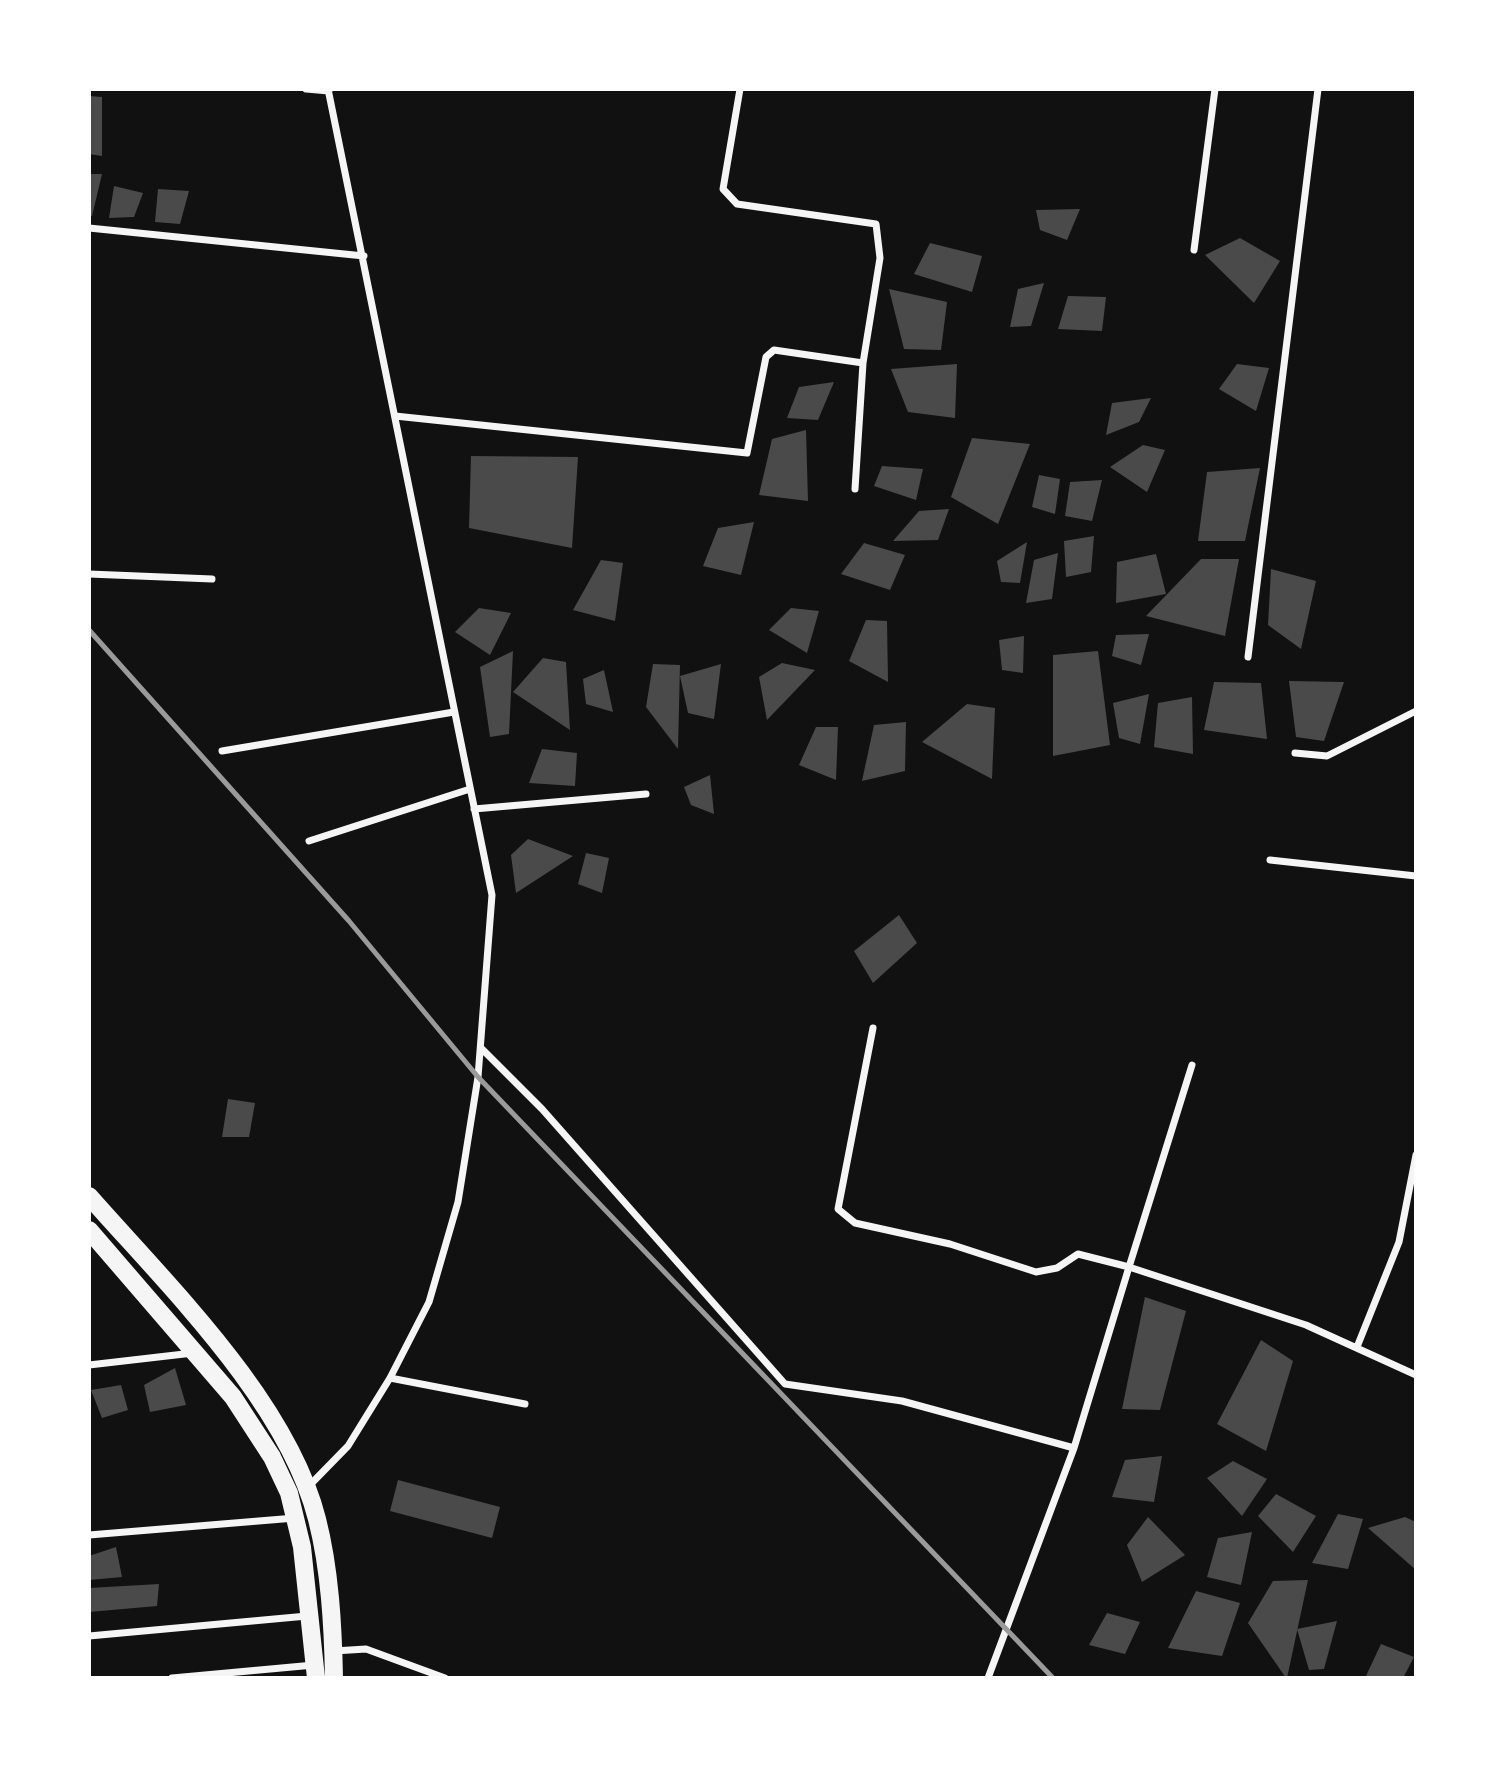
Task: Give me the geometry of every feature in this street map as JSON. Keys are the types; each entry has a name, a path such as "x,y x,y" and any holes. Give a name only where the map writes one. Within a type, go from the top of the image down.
{"highway":[{"path":"89,1196 208,1333 258,1396 290,1450 317,1519 324,1556 334,1651 334,1678"},
{"path":"89,1230 233,1397 272,1457 296,1518 312,1615 316,1671"},
{"path":"291,1500 307,1489"}],"street":[{"path":"306,89 329,90 365,256 492,895 482,1049 458,1202 429,1302 390,1378 348,1446 307,1489"},
{"path":"740,89 723,189 737,204 876,224 880,258 863,363 855,489"},
{"path":"1194,250 1215,89"},
{"path":"1248,657 1318,89"},
{"path":"89,228 365,256"},
{"path":"395,416 747,453 766,357 774,349 863,363"},
{"path":"89,575 212,579"},
{"path":"1295,753 1327,756 1416,711"},
{"path":"222,751 454,712"},
{"path":"309,841 470,789"},
{"path":"474,809 646,794"},
{"path":"1270,860 1416,876"},
{"path":"873,1028 838,1209 855,1223 950,1244 1036,1272 1057,1268 1078,1254 1129,1267 1306,1325 1416,1375"},
{"path":"482,1049 542,1109 785,1384 902,1401 1074,1448"},
{"path":"988,1678 1074,1448 1192,1065"},
{"path":"1357,1347 1399,1242 1416,1155"},
{"path":"89,1365 194,1352"},
{"path":"390,1378 525,1404"},
{"path":"89,1535 296,1518"},
{"path":"89,1636 312,1615"},
{"path":"334,1651 366,1649 445,1678"},
{"path":"172,1678 316,1671"}],"building":[{"path":"89,96 102,97 102,156 89,154"},
{"path":"89,174 102,174 92,216 89,216"},
{"path":"114,186 143,193 134,217 109,218"},
{"path":"158,189 189,191 180,224 155,222"},
{"path":"1080,209 1067,240 1040,230 1036,210"},
{"path":"1240,238 1280,261 1254,303 1205,255"},
{"path":"930,243 982,256 972,292 914,274"},
{"path":"1044,283 1031,326 1010,327 1018,289"},
{"path":"889,289 947,302 941,350 904,349"},
{"path":"1068,296 1106,297 1102,331 1058,329"},
{"path":"957,364 955,418 908,412 891,369"},
{"path":"1237,364 1269,368 1256,411 1219,389"},
{"path":"834,382 818,420 787,418 799,387"},
{"path":"1151,398 1139,422 1106,435 1112,403"},
{"path":"806,430 808,501 759,495 772,439"},
{"path":"972,438 1030,444 998,524 951,497"},
{"path":"1143,445 1165,450 1147,492 1110,467"},
{"path":"471,456 578,457 572,548 469,528"},
{"path":"882,466 923,469 916,500 874,486"},
{"path":"1260,468 1245,541 1198,541 1207,472"},
{"path":"1039,475 1060,479 1055,514 1032,507"},
{"path":"1102,480 1092,521 1065,516 1070,482"},
{"path":"949,509 938,540 893,541 919,511"},
{"path":"754,522 741,575 703,566 718,528"},
{"path":"1094,536 1091,572 1066,577 1064,541"},
{"path":"1027,542 1020,583 1001,582 997,561"},
{"path":"864,543 905,555 890,590 841,574"},
{"path":"1058,553 1052,599 1026,603 1034,560"},
{"path":"1156,554 1166,594 1116,603 1117,562"},
{"path":"1201,559 1239,559 1225,636 1146,616"},
{"path":"601,560 623,563 615,621 573,610"},
{"path":"1271,569 1316,581 1301,649 1268,625"},
{"path":"479,608 511,613 490,655 455,632"},
{"path":"791,608 819,611 807,653 769,630"},
{"path":"866,620 887,621 888,682 849,661"},
{"path":"1149,634 1141,665 1112,656 1116,635"},
{"path":"1024,636 1023,673 1002,670 999,640"},
{"path":"513,651 509,734 490,737 480,667"},
{"path":"1098,651 1110,745 1053,756 1053,655"},
{"path":"543,658 566,662 570,730 513,692"},
{"path":"782,663 815,670 767,720 759,677"},
{"path":"653,664 680,665 678,749 646,707"},
{"path":"721,664 714,719 688,713 680,676"},
{"path":"604,670 613,712 586,704 583,679"},
{"path":"1289,681 1344,682 1324,741 1296,737"},
{"path":"1214,682 1261,683 1267,739 1204,730"},
{"path":"1149,694 1140,744 1119,738 1113,703"},
{"path":"1192,697 1193,754 1154,747 1158,703"},
{"path":"967,704 995,708 992,779 922,742"},
{"path":"906,722 905,771 862,781 874,725"},
{"path":"816,727 838,727 836,780 799,765"},
{"path":"542,749 577,753 575,786 529,783"},
{"path":"710,775 714,814 691,805 684,787"},
{"path":"528,839 573,856 516,893 511,855"},
{"path":"586,853 609,858 602,893 578,884"},
{"path":"899,915 917,943 873,983 854,951"},
{"path":"228,1099 255,1103 249,1137 222,1137"},
{"path":"1145,1297 1186,1311 1160,1410 1122,1409"},
{"path":"1261,1340 1293,1361 1266,1451 1217,1424"},
{"path":"175,1368 186,1405 150,1412 144,1385"},
{"path":"121,1385 128,1410 102,1418 91,1390"},
{"path":"1162,1456 1154,1502 1112,1497 1125,1460"},
{"path":"1233,1461 1267,1479 1242,1516 1207,1478"},
{"path":"398,1480 500,1507 492,1538 390,1511"},
{"path":"1276,1494 1316,1516 1293,1552 1258,1516"},
{"path":"1338,1514 1363,1519 1348,1569 1312,1563"},
{"path":"1148,1517 1185,1555 1142,1582 1127,1545"},
{"path":"1405,1517 1416,1522 1416,1570 1368,1528"},
{"path":"1252,1532 1241,1585 1207,1577 1218,1538"},
{"path":"116,1547 122,1577 89,1580 89,1556"},
{"path":"1308,1580 1286,1678 1248,1623 1273,1581"},
{"path":"159,1584 157,1606 89,1612 89,1588"},
{"path":"1196,1591 1240,1603 1222,1656 1168,1648"},
{"path":"1107,1613 1140,1622 1125,1654 1089,1645"},
{"path":"1337,1621 1324,1669 1309,1670 1297,1629"},
{"path":"1381,1644 1414,1657 1403,1678 1365,1678"}],"railway":[{"path":"89,630 349,921 478,1077 1053,1678"}]}
